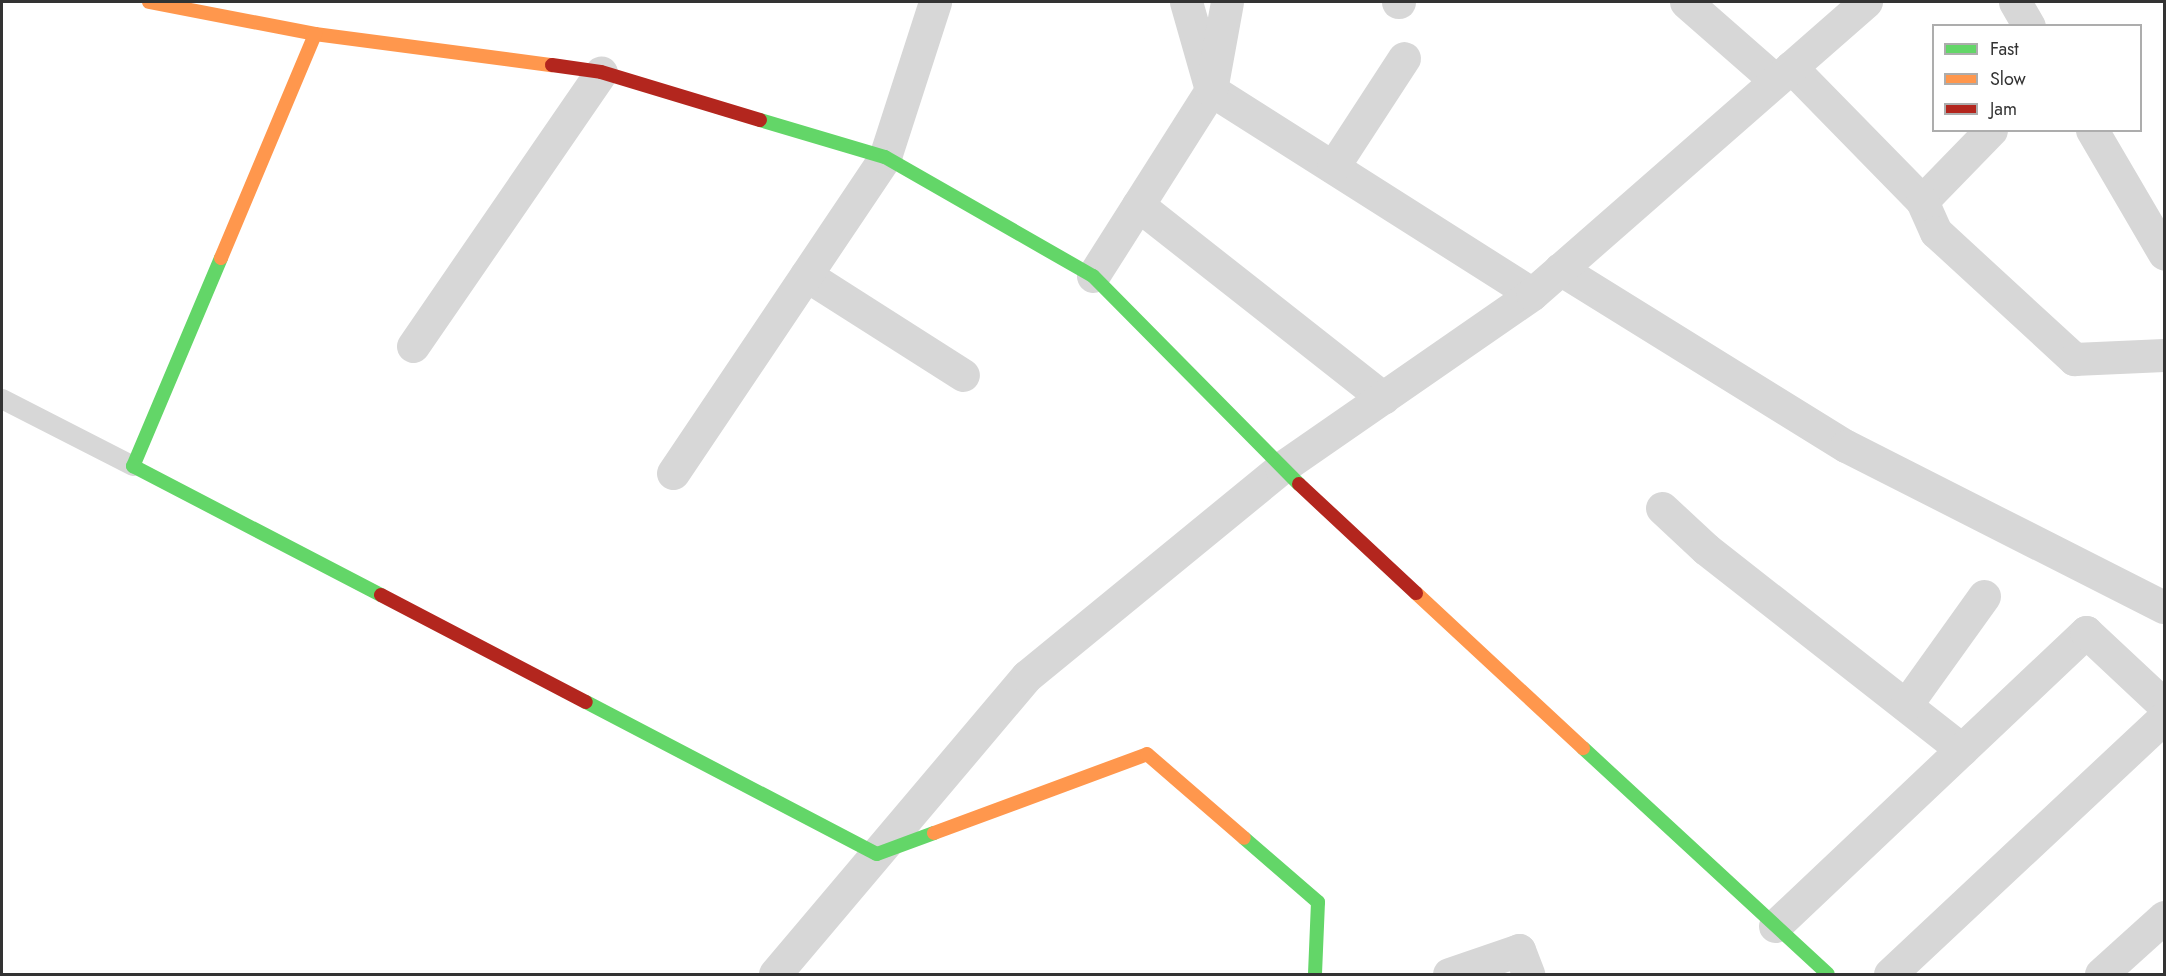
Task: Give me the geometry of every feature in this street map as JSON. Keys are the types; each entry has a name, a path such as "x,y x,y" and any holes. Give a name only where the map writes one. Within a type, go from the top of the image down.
{"street":[{"path":"149,2 315,34 601,72 885,157 1093,276 1281,468 1828,975"},
{"path":"673,473 885,157 935,2"},
{"path":"1186,2 1211,90 1532,294"},
{"path":"1093,276 1211,90 1227,2"},
{"path":"1686,2 1783,74 1922,201 1936,232 2074,359 2164,355"},
{"path":"775,975 1027,676 1281,468 1532,294 1866,2"},
{"path":"2015,2 2028,24"},
{"path":"315,34 133,466 877,854 1146,754 1318,902 1315,975"},
{"path":"1333,167 1404,58"},
{"path":"413,346 601,72"},
{"path":"1922,201 1988,132"},
{"path":"2093,132 2164,253"},
{"path":"1138,205 1383,398"},
{"path":"1560,269 1846,446 2164,607"},
{"path":"806,275 963,375"},
{"path":"1662,508 1706,549 1962,750"},
{"path":"1906,705 1984,596"},
{"path":"1775,926 2086,632 2164,705"},
{"path":"1890,975 2164,718"},
{"path":"2101,975 2164,917"},
{"path":"1449,975 1519,950 1528,975"}],"lane":[{"path":"2,399 133,466"}],"traffic: fast":[{"path":"760,120 885,157 1093,276 1299,484"},
{"path":"221,258 133,466 381,595"},
{"path":"586,702 877,854 934,833"},
{"path":"1583,748 1828,974"},
{"path":"1244,838 1318,902 1315,974"}],"traffic: slow":[{"path":"149,2 315,34 552,65"},
{"path":"221,258 315,34"},
{"path":"1416,593 1583,748"},
{"path":"934,833 1147,754 1244,838"}],"traffic: jam":[{"path":"552,65 601,72 760,120"},
{"path":"1299,484 1416,593"},
{"path":"381,595 586,702"}]}
